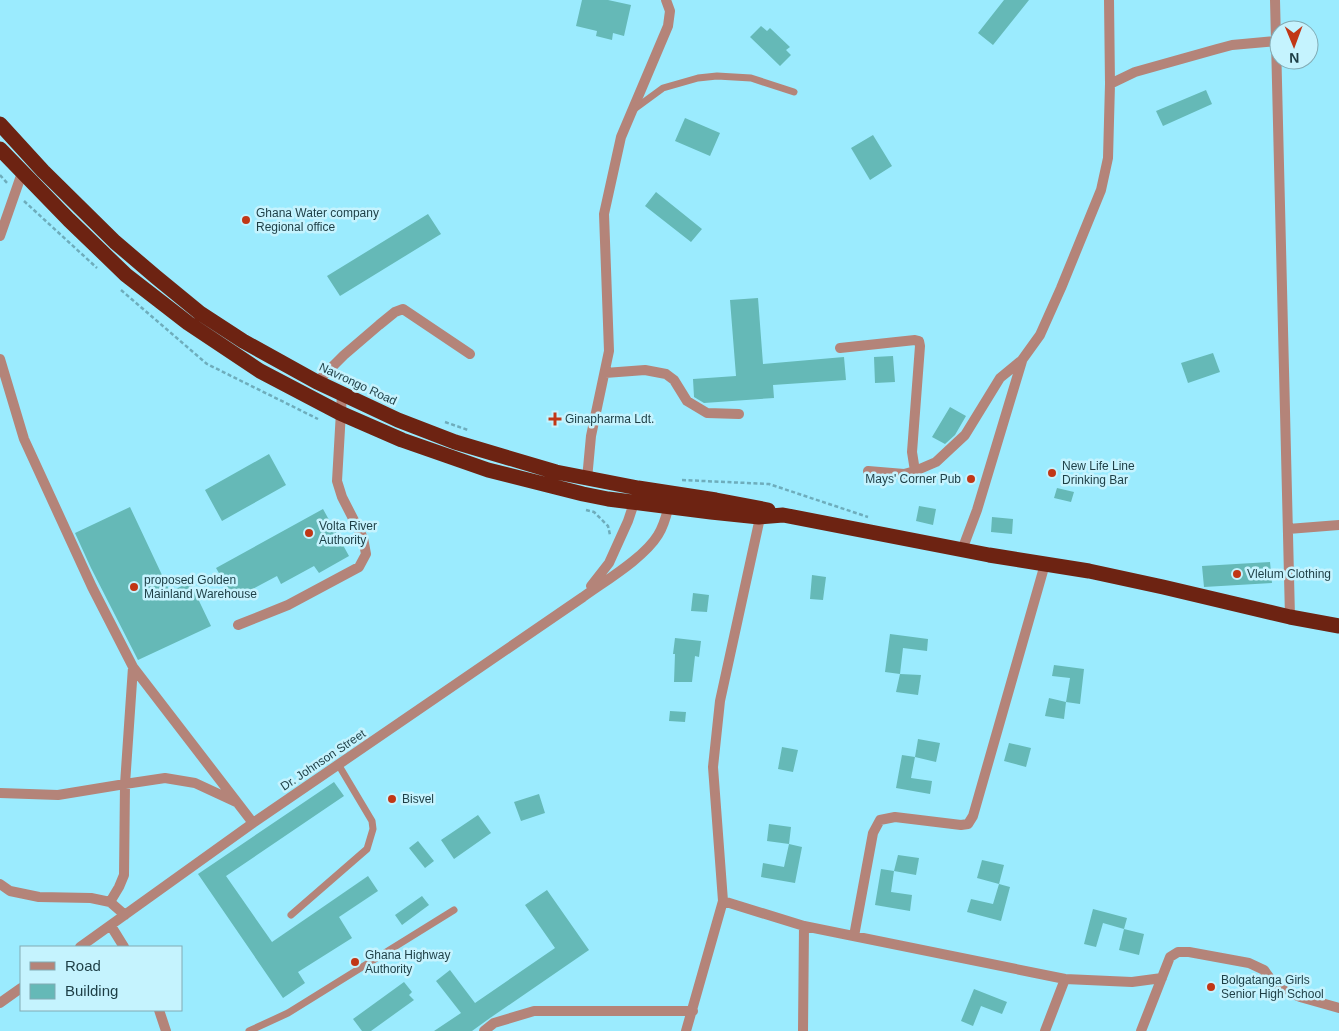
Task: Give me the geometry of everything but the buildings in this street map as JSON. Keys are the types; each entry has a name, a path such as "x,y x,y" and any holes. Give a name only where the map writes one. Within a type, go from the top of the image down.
{"highway":[{"name":"Navrongo Road","path":"0,124 49,177 115,242 200,312 229,331 317,382 398,420 455,442 637,495"},
{"name":"Navrongo Road","path":"0,149 126,275 188,323 260,372 340,413 402,440 488,470 583,494 637,495 783,515 962,550 1089,571 1290,617 1339,626"}],"street":[{"path":"587,479 591,436 609,351 604,214 621,137 668,26 670,12 666,0"},
{"path":"868,471 904,474 936,462 964,435 1000,378 1022,360 1040,335 1062,288 1101,190 1108,158 1110,84 1109,0"},
{"path":"1275,0 1276,20"},
{"path":"1110,84 1135,72 1217,49 1232,45 1269,41"},
{"path":"1277,70 1290,617"},
{"path":"0,236 22,173"},
{"path":"317,382 358,343 396,312 404,309 470,354"},
{"path":"840,348 919,341 912,452 915,471"},
{"path":"0,359 24,439 92,587 133,667 253,823"},
{"path":"962,550 977,510 1022,360"},
{"path":"605,373 645,370 666,374 674,380 687,401 707,413 739,414"},
{"path":"238,625 288,605 359,567 366,554 363,538 342,497 337,482 342,394"},
{"name":"Dr. Johnson Street","path":"583,597 615,552 637,495"},
{"name":"Dr. Johnson Street","path":"81,946 253,823 636,559 658,536 667,516 670,500"},
{"path":"686,1031 723,901 713,766 720,701 761,512"},
{"path":"1288,530 1339,524"},
{"path":"854,936 874,833 880,820 895,817 961,825 968,824 973,816 1045,564"},
{"path":"110,902 124,875 125,784 133,667"},
{"path":"0,794 58,795 165,778 195,783 237,802"},
{"path":"0,884 10,891 39,896 91,898 110,902 125,915"},
{"path":"723,901 804,926 1066,979 1132,982 1162,978"},
{"path":"111,926 123,946"},
{"path":"804,926 804,1031"},
{"path":"1141,1031 1170,957 1178,952 1188,952 1249,963 1264,970 1276,987 1300,997 1339,1008"},
{"path":"1045,1031 1066,979"},
{"path":"0,1003 20,989"},
{"path":"159,1011 166,1031"},
{"path":"484,1031 494,1023 534,1011 693,1011"}],"lane":[{"path":"632,110 663,88 698,78 717,76 751,78 794,92"},
{"path":"291,915 367,849 373,829 372,821 338,764"},
{"path":"249,1031 288,1012 454,910"}],"path":[{"path":"441,421 469,430"},
{"path":"681,480 770,484 874,518"}],"place":[{"name":"Ghana Water company Regional office","path":"246,220"},
{"name":"Ginapharma Ldt.","path":"555,419"},
{"name":"New Life Line Drinking Bar","path":"1052,473"},
{"name":"Mays' Corner Pub","path":"971,479"},
{"name":"Volta River Authority","path":"309,533"},
{"name":"Vlelum Clothing","path":"1237,574"},
{"name":"proposed Golden Mainland Warehouse","path":"134,587"},
{"name":"Bisvel","path":"392,799"},
{"name":"Ghana Highway Authority","path":"355,962"},
{"name":"Bolgatanga Girls Senior High School","path":"1211,987"}]}
